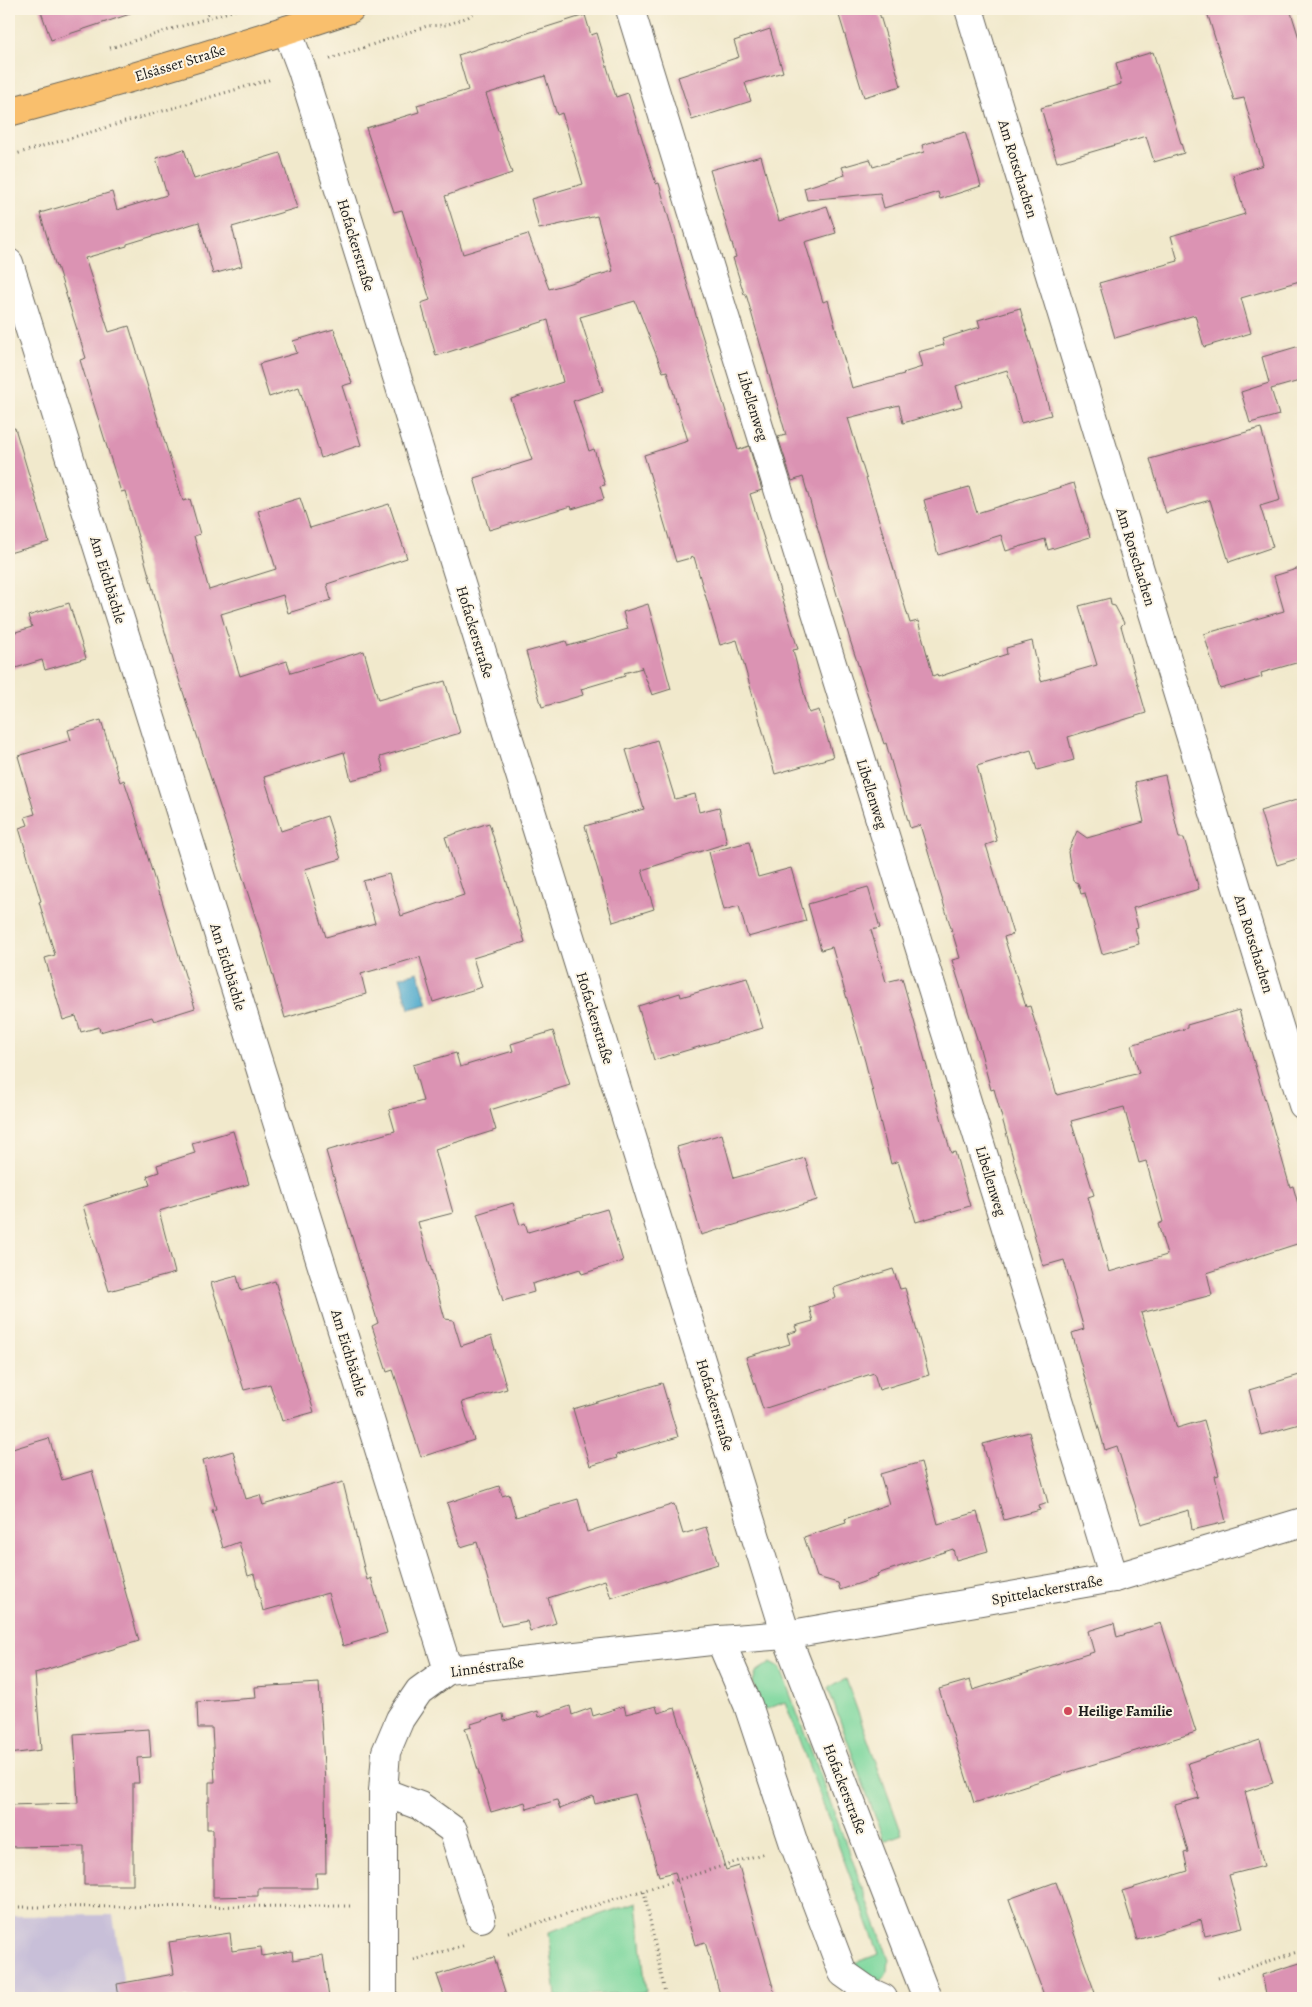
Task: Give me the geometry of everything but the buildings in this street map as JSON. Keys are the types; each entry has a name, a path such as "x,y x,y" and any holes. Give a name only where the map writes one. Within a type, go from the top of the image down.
{"main road":[{"name":"Elsässer Straße","path":"9,112 90,90 350,9"}],"street":[{"name":"Libellenweg","path":"630,9 1114,1578"},
{"name":"Am Rotschachen","path":"969,9 1303,1105"},
{"name":"Hofackerstraße","path":"287,30 302,70 786,1635 927,1998"},
{"name":"Am Eichbächle","path":"9,263 448,1670"},
{"name":"Spittelackerstraße","path":"786,1635 1114,1578 1303,1522"},
{"name":"Linnéstraße","path":"383,1998 383,1792 386,1752 400,1719 419,1692 448,1670 720,1640 786,1635"},
{"path":"720,1640 748,1705 794,1844 843,1973 870,1992 883,1998"},
{"path":"383,1792 420,1806 452,1830 478,1930"}],"path":[{"path":"206,9 209,18"},
{"path":"101,51 238,9"},
{"path":"9,156 302,70 338,55 426,26 446,25 468,17 482,9"},
{"path":"503,1934 644,1892 794,1844"},
{"path":"644,1892 666,1998"},
{"path":"9,1907 383,1906"},
{"path":"382,1970 478,1930"},
{"path":"1218,1978 1303,1950"}],"shaded area":[{"path":"113,1915 126,1998 9,1998 9,1916"}],"green space":[{"path":"771,1662 780,1667 889,1959 888,1972 881,1980 872,1982 859,1974 854,1963 879,1954 785,1702 762,1711 753,1682 756,1672"},
{"path":"846,1679 902,1834 884,1841 828,1688"},
{"path":"637,1902 646,1992 556,1997 549,1932"}],"water":[{"path":"418,972 428,1004 409,1009 400,977"}],"place":[{"name":"Heilige Familie","path":"1068,1711"}]}
